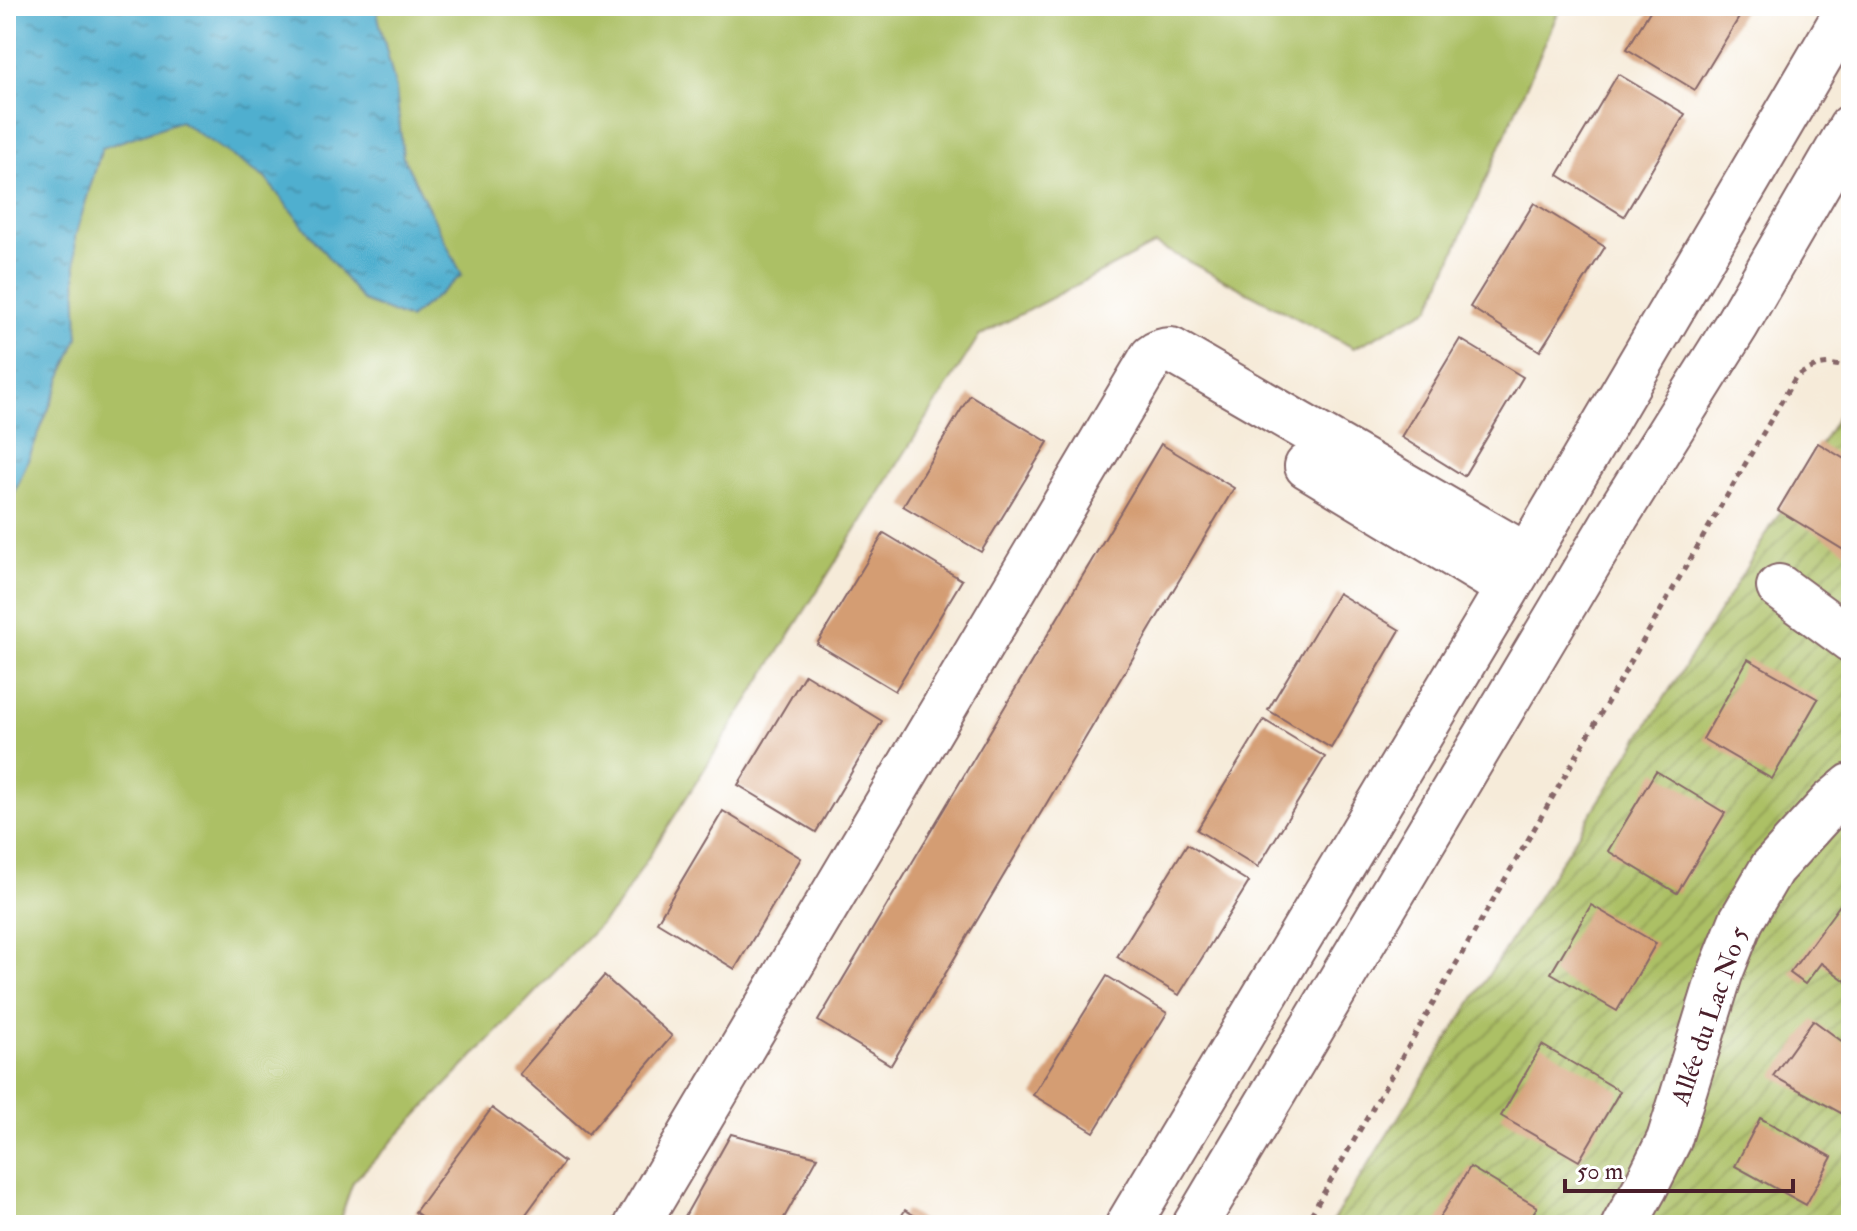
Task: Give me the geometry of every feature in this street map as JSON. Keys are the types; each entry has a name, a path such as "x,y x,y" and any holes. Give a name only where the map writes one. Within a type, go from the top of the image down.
{"street":[{"path":"1128,1225 1517,571 1838,55 1850,6"},
{"path":"1195,1225 1618,514 1737,324 1851,127"},
{"path":"637,1225 1152,357 1164,350 1171,350 1517,571"},
{"path":"1307,466 1517,571"},
{"path":"1779,587 1851,640"},
{"name":"Allée du Lac No 5","path":"1624,1225 1669,1140 1720,974 1741,921 1772,868 1832,802 1851,786"}],"path":[{"path":"1305,1225 1795,378 1808,368 1824,364 1840,365 1851,370"}],"green space":[{"path":"6,6 1561,6 1430,308 1354,348 1155,244 979,336 617,907 353,1182 338,1225 6,1225"},
{"path":"1851,394 1851,1225 1330,1225 1731,593"}],"water":[{"path":"6,6 373,6 396,89 403,157 462,275 409,319 363,301 265,178 180,121 102,148 75,237 78,337 6,514"}],"building":[{"path":"1653,6 1746,6 1695,90 1627,49"},
{"path":"1618,74 1685,114 1624,216 1558,175"},
{"path":"1534,203 1605,247 1540,351 1470,307"},
{"path":"1460,339 1523,377 1464,476 1401,437"},
{"path":"970,395 1048,442 981,552 903,506"},
{"path":"1818,443 1851,463 1851,545 1847,552 1778,510"},
{"path":"1161,444 1234,488 891,1065 818,1021"},
{"path":"884,533 962,580 895,691 817,644"},
{"path":"1338,593 1400,630 1331,748 1268,710"},
{"path":"1748,659 1818,699 1772,779 1703,739"},
{"path":"805,674 882,721 816,832 738,785"},
{"path":"1264,720 1325,757 1258,867 1197,830"},
{"path":"1656,771 1725,813 1677,893 1608,851"},
{"path":"723,811 801,858 735,969 657,922"},
{"path":"1187,844 1249,882 1179,995 1117,957"},
{"path":"1845,898 1851,902 1851,985 1821,963 1805,984 1790,973"},
{"path":"1591,905 1656,943 1617,1011 1551,973"},
{"path":"604,976 672,1036 588,1134 519,1074"},
{"path":"1107,976 1167,1013 1094,1132 1033,1095"},
{"path":"1813,1020 1851,1048 1851,1112 1848,1117 1773,1076"},
{"path":"1542,1045 1620,1091 1579,1161 1501,1116"},
{"path":"492,1108 564,1162 518,1225 433,1225 415,1212"},
{"path":"1760,1118 1832,1157 1806,1205 1735,1166"},
{"path":"731,1134 818,1157 780,1225 680,1225"},
{"path":"1470,1167 1537,1207 1526,1225 1435,1225"},
{"path":"905,1210 931,1225 896,1225"}]}
